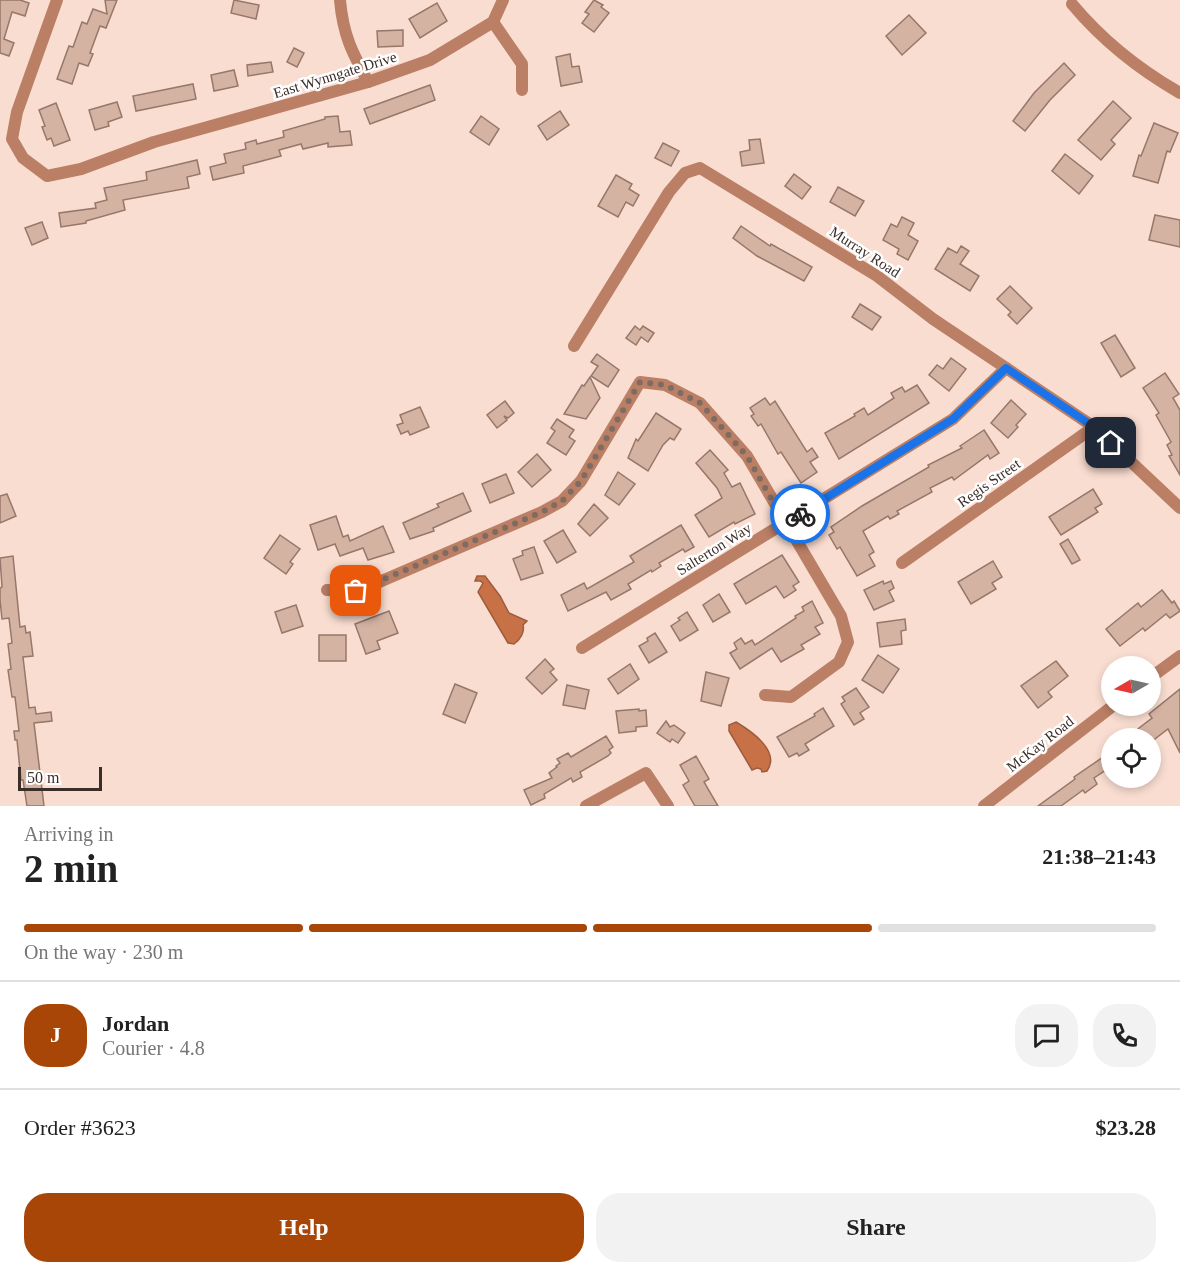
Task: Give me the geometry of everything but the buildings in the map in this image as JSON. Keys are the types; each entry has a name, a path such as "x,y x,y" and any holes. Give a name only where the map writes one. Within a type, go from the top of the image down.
{"street":[{"name":"East Wynngate Drive","path":"57,0 16,112 12,140 22,158 47,176 81,169 154,142 368,82 430,60 493,22"},
{"path":"340,0 348,46 368,82"},
{"path":"503,0 493,22 522,64 522,90"},
{"path":"1072,4 1086,21 1115,47 1158,81 1180,93"},
{"name":"Murray Road","path":"574,346 669,192 685,173 700,168 877,276 933,319 1094,427 1180,507"},
{"name":"Salterton Way","path":"582,648 953,419 1006,368"},
{"path":"327,590 356,591 542,512 562,501 581,481 640,382 665,385 700,403 747,456 841,616 848,642 839,662 791,697 765,695"},
{"name":"Regis Street","path":"902,563 1094,427"},
{"path":"1161,670 1180,656"},
{"name":"McKay Road","path":"984,806 1101,715"},
{"path":"586,806 646,773 668,806"}],"shaded area":[{"path":"477,576 485,576 509,613 527,621 523,625 522,636 514,644 508,643 478,592 483,583 475,581"},
{"path":"736,722 756,736 767,749 770,764 767,771 762,772 757,768 752,770 729,731 729,725"}],"way so far":[{"path":"356,591 542,512 562,501 581,481 640,382 665,385 700,403 747,456 785,523 800,514"}],"route":[{"path":"800,514 953,419 1006,368 1094,427 1111,443"}]}
